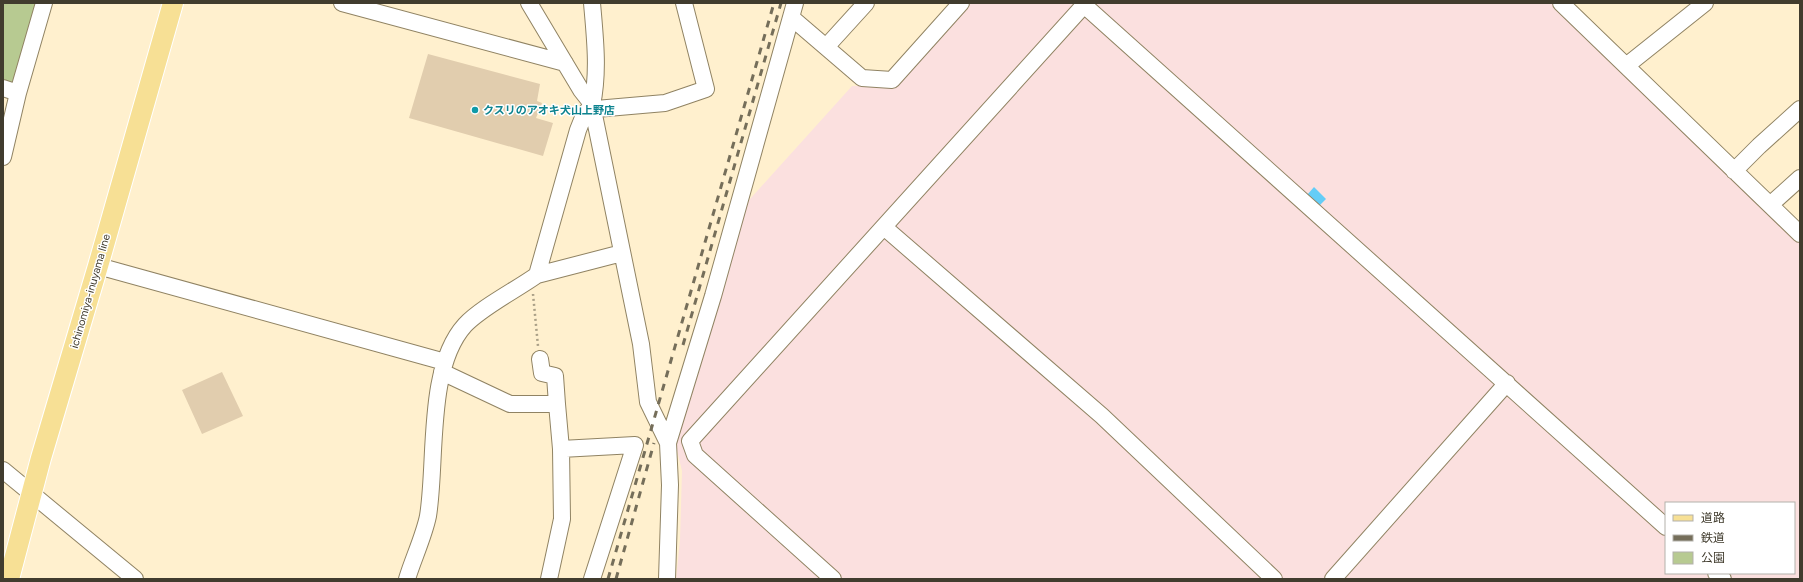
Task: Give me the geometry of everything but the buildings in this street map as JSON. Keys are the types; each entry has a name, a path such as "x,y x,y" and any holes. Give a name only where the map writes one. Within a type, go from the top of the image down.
{"main road":[{"name":"ichinomiya-inuyama line","path":"9,579 31,495 173,3"}],"street":[{"path":"3,151 44,3"},
{"path":"342,3 565,64"},
{"path":"529,3 592,106 641,344 648,402 668,442"},
{"path":"535,277 578,130 584,115 592,106 596,86 596,46 592,3"},
{"path":"592,106 596,109 665,103 706,89 684,3"},
{"path":"826,47 866,3"},
{"path":"795,9 826,47 862,78 892,80 961,3"},
{"path":"1561,3 1800,234"},
{"path":"1626,66 1705,3"},
{"path":"832,579 695,455 690,441 1085,4 1665,527"},
{"path":"667,579 670,485 668,442 713,296 770,89 795,9"},
{"path":"3,88 18,93"},
{"path":"1734,171 1800,109"},
{"path":"1770,205 1800,178"},
{"path":"884,228 1102,416 1274,579"},
{"path":"407,579 428,516 439,385 451,347 466,324 484,310 535,277 622,253"},
{"path":"98,266 444,367 510,404 557,404"},
{"path":"540,359 542,373 555,376 561,449 562,519 549,579"},
{"path":"1333,579 1507,383"},
{"path":"561,449 635,445 592,579"},
{"path":"3,470 132,578"}],"path":[{"path":"535,277 540,359"}],"shaded area":[{"path":"967,3 1553,3 1800,242 1800,579 676,579 680,540 682,471 673,434 741,209 852,86 893,85"}],"green space":[{"path":"3,3 44,3 18,93 3,88"}],"water":[{"path":"1314,187 1326,199 1319,206 1307,195"}],"railway":[{"path":"608,579 774,3"},
{"path":"683,345 781,3"},
{"path":"616,579 654,443"}],"place":[{"name":"クスリのアオキ犬山上野店","path":"475,110"}]}
